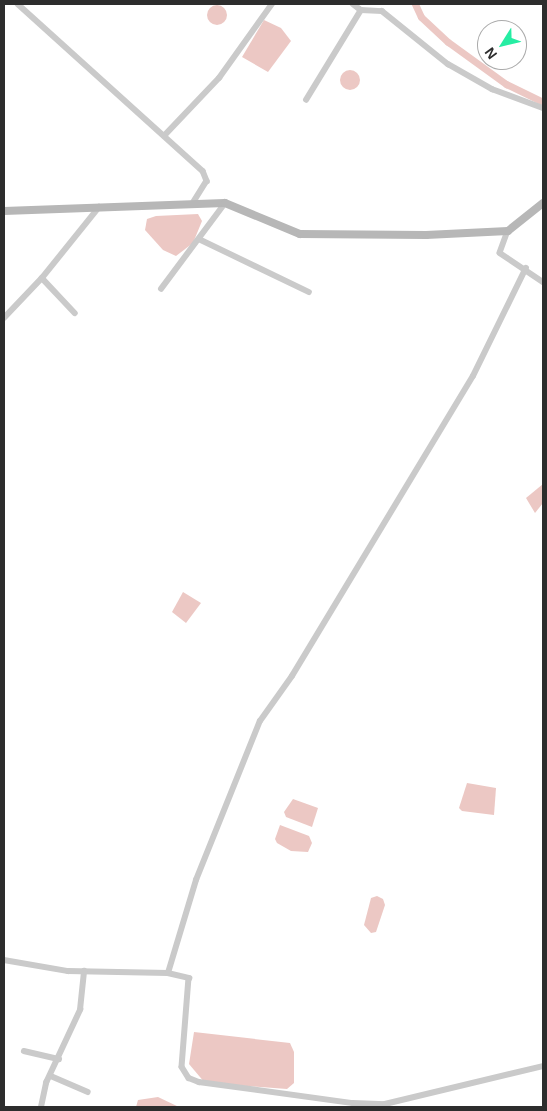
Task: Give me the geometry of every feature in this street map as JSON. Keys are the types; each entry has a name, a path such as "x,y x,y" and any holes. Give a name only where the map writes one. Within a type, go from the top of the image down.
{"main road":[{"path":"4,211 225,203 300,234 508,231 543,203"}],"street":[{"path":"18,4 203,171 206,180 193,204"},
{"path":"164,136 219,78 272,4"},
{"path":"353,4 360,10 382,11 448,64 470,77 492,89 543,108"},
{"path":"306,100 360,10"},
{"path":"161,289 225,203"},
{"path":"4,318 42,278 99,207"},
{"path":"508,231 500,253 526,268 543,282"},
{"path":"199,239 309,292"},
{"path":"168,973 196,880 260,722 292,676 473,376 526,268"},
{"path":"42,278 75,313"},
{"path":"4,960 84,971 168,973 189,978 182,1067 190,1078 199,1082 352,1103 385,1104 543,1066"},
{"path":"41,1107 51,1076 80,1010 84,971"},
{"path":"24,1051 59,1059"},
{"path":"51,1076 88,1092"}],"shaded area":[{"path":"213,5 221,5 227,11 227,19 221,25 213,25 207,19 207,11"},
{"path":"264,20 281,28 291,41 268,72 242,57"},
{"path":"346,70 354,70 360,76 360,84 354,90 346,90 340,84 340,76"},
{"path":"198,214 202,221 193,243 176,256 163,250 145,230 147,219 156,216"},
{"path":"543,484 543,503 535,513 526,498"},
{"path":"183,592 201,603 186,623 172,612"},
{"path":"467,783 496,788 494,815 462,811 459,808"},
{"path":"293,799 318,808 312,827 286,817 284,812"},
{"path":"280,825 309,836 312,843 308,852 291,851 277,843 275,839"},
{"path":"377,896 383,899 385,905 376,932 371,933 364,925 371,898"},
{"path":"194,1032 290,1043 294,1052 294,1083 287,1089 205,1083 189,1064"},
{"path":"158,1097 179,1107 136,1107 138,1100"}],"waterway":[{"path":"415,4 421,17 448,42 506,84 543,102"}]}
